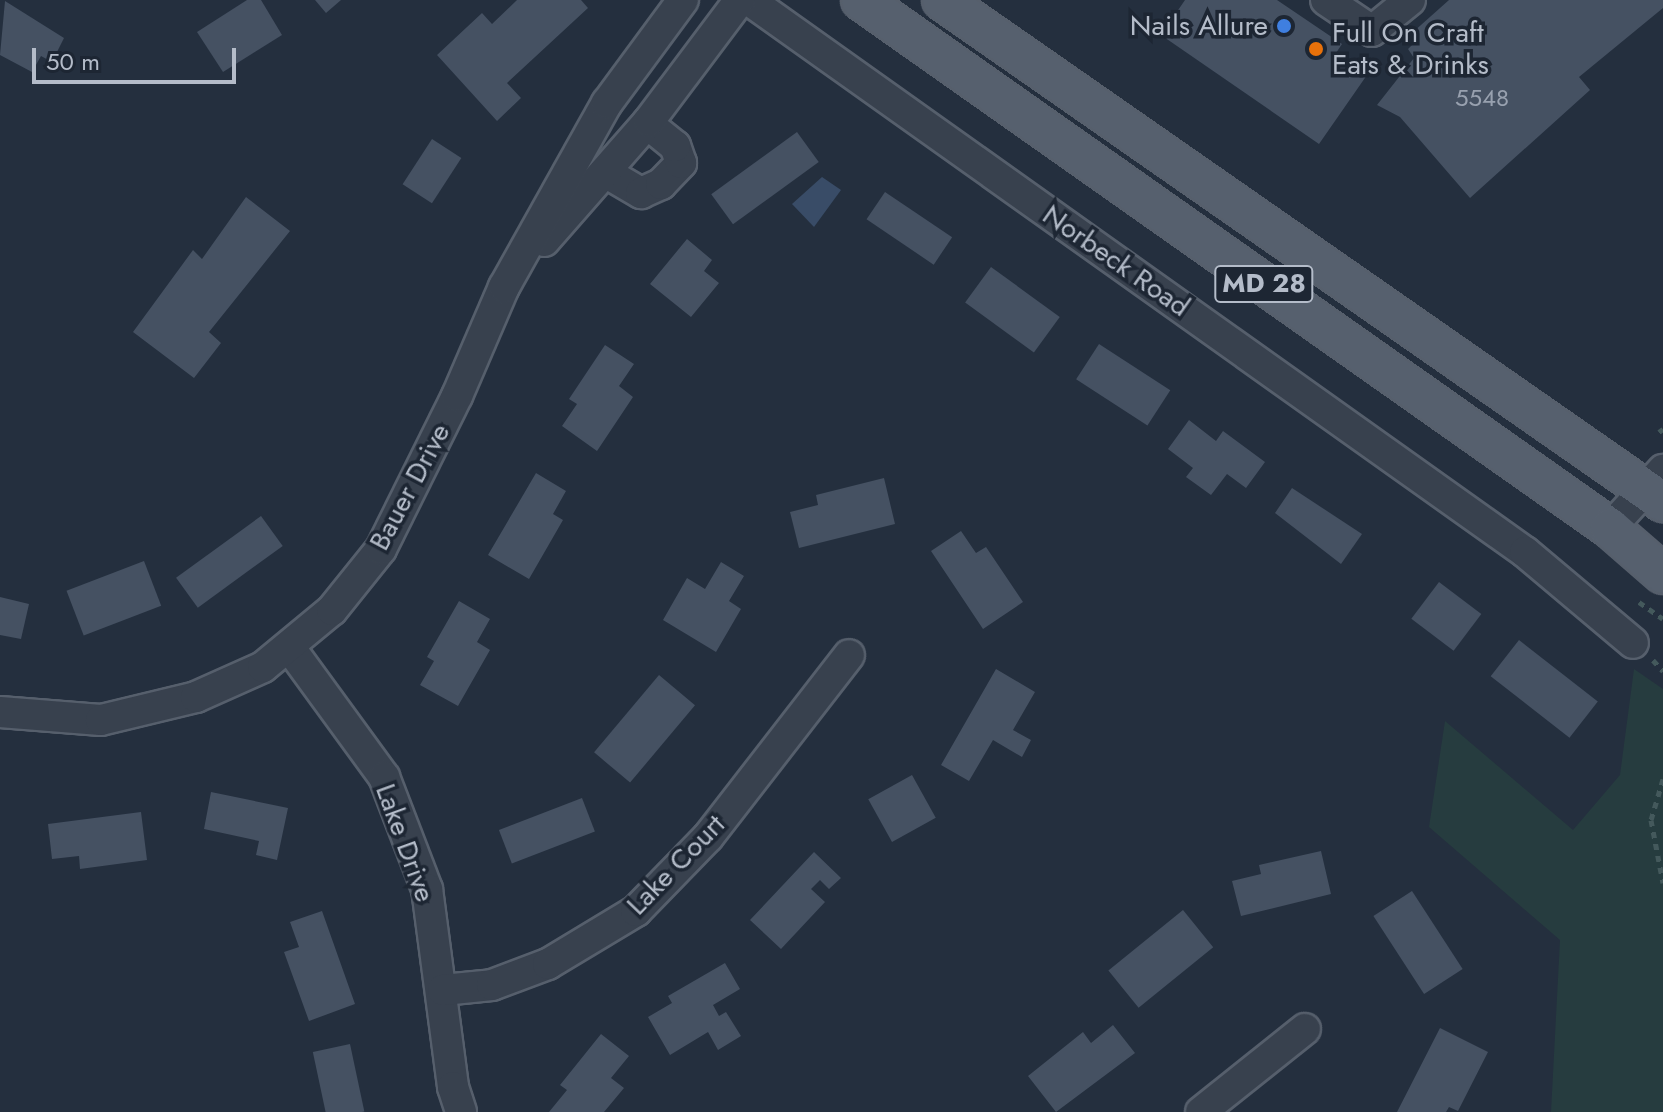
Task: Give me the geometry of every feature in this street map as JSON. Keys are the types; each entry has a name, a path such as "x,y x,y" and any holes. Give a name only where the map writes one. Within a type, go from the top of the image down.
{"main road":[{"name":"MD 28","path":"861,0 1610,528 1651,588"},
{"name":"MD 28","path":"942,0 1657,486"}],"street":[{"name":"Bauer Drive","path":"0,712 101,720 196,697 263,667 290,648 332,610 381,549 504,287 607,103 683,0"},
{"name":"Bauer Drive","path":"504,287 647,123 740,0"},
{"name":"Norbeck Road","path":"749,0 1525,552 1633,643"},
{"path":"1326,0 1372,31 1410,0"},
{"path":"605,172 641,193 661,184 681,163 675,146 647,123"},
{"path":"1610,528 1657,486"},
{"name":"Lake Drive","path":"290,648 384,777 427,889 443,990 453,1087 461,1112"},
{"name":"Lake Court","path":"443,990 492,985 548,964 636,911 708,837 849,655"},
{"path":"1201,1112 1305,1029"}],"path":[{"path":"1651,588 1663,619"},
{"path":"1663,779 1651,820 1663,883"}],"green space":[{"path":"1634,669 1663,689 1663,1112 1551,1112 1560,940 1429,827 1445,721 1573,830 1620,775"}],"water":[{"path":"822,177 841,190 814,227 792,204"}],"building":[{"path":"247,0 261,0 282,35 223,72 197,32"},
{"path":"315,0 341,0 326,13"},
{"path":"517,0 581,0 588,8 507,83 521,98 497,121 437,55 482,13 492,24"},
{"path":"1185,0 1277,0 1342,44 1336,53 1367,75 1319,144 1161,35"},
{"path":"1449,0 1663,0 1663,8 1579,77 1590,90 1470,198 1400,117 1377,105 1414,58 1408,49 1417,40 1412,33"},
{"path":"5,1 64,38 52,62 41,56 32,72 0,55"},
{"path":"797,132 819,162 733,224 711,194"},
{"path":"432,139 461,158 432,203 403,184"},
{"path":"885,192 952,237 934,265 867,219"},
{"path":"246,197 290,231 209,332 221,343 194,378 133,332 193,250 202,259"},
{"path":"687,239 712,260 704,271 719,283 691,317 650,284"},
{"path":"991,267 1060,317 1034,353 965,303"},
{"path":"1099,344 1170,390 1147,426 1076,379"},
{"path":"605,345 634,364 619,386 633,397 597,451 562,426 577,404 569,399"},
{"path":"1189,420 1216,441 1223,431 1265,462 1246,488 1227,474 1211,495 1186,477 1193,468 1168,449"},
{"path":"536,473 566,491 553,514 563,520 529,579 488,555"},
{"path":"884,478 895,524 799,548 790,512 818,505 816,495"},
{"path":"1292,488 1362,534 1341,564 1275,513"},
{"path":"261,516 283,546 198,608 176,578"},
{"path":"961,531 976,553 986,547 1023,602 983,629 931,551"},
{"path":"144,561 161,606 84,636 67,591"},
{"path":"721,562 744,576 729,601 741,609 716,652 663,620 687,578 705,589"},
{"path":"1439,582 1481,614 1454,651 1411,619"},
{"path":"0,597 29,604 21,639 0,635"},
{"path":"459,601 490,619 477,642 490,650 458,706 420,685 434,661 427,657"},
{"path":"1519,640 1598,702 1569,738 1491,676"},
{"path":"996,669 1035,692 1013,730 1031,740 1022,757 993,740 969,781 941,765"},
{"path":"659,675 695,705 630,783 594,752"},
{"path":"912,775 936,818 892,842 868,799"},
{"path":"211,792 288,808 277,860 256,855 259,841 204,829"},
{"path":"582,798 595,832 512,864 499,830"},
{"path":"141,812 147,860 80,869 79,856 52,859 48,824"},
{"path":"1321,851 1331,894 1241,916 1232,881 1261,874 1259,865"},
{"path":"814,852 841,878 829,889 820,880 811,889 825,902 781,949 750,920"},
{"path":"1412,891 1463,969 1424,994 1373,916"},
{"path":"1183,910 1213,947 1139,1008 1108,970"},
{"path":"322,911 355,1004 309,1021 284,952 299,947 290,922"},
{"path":"725,963 740,989 713,1005 719,1016 726,1012 741,1036 718,1050 708,1032 670,1055 648,1017 672,1003 668,996"},
{"path":"1113,1025 1135,1053 1056,1112 1028,1076 1083,1032 1091,1043"},
{"path":"1440,1028 1488,1052 1458,1111 1449,1107 1446,1112 1397,1112"},
{"path":"601,1034 629,1056 611,1078 624,1088 604,1112 549,1112 567,1090 560,1085"},
{"path":"350,1044 364,1111 326,1112 313,1052"}],"place":[{"name":"Nails Allure","path":"1284,26"},
{"name":"Full On Craft Eats & Drinks","path":"1316,49"}]}
